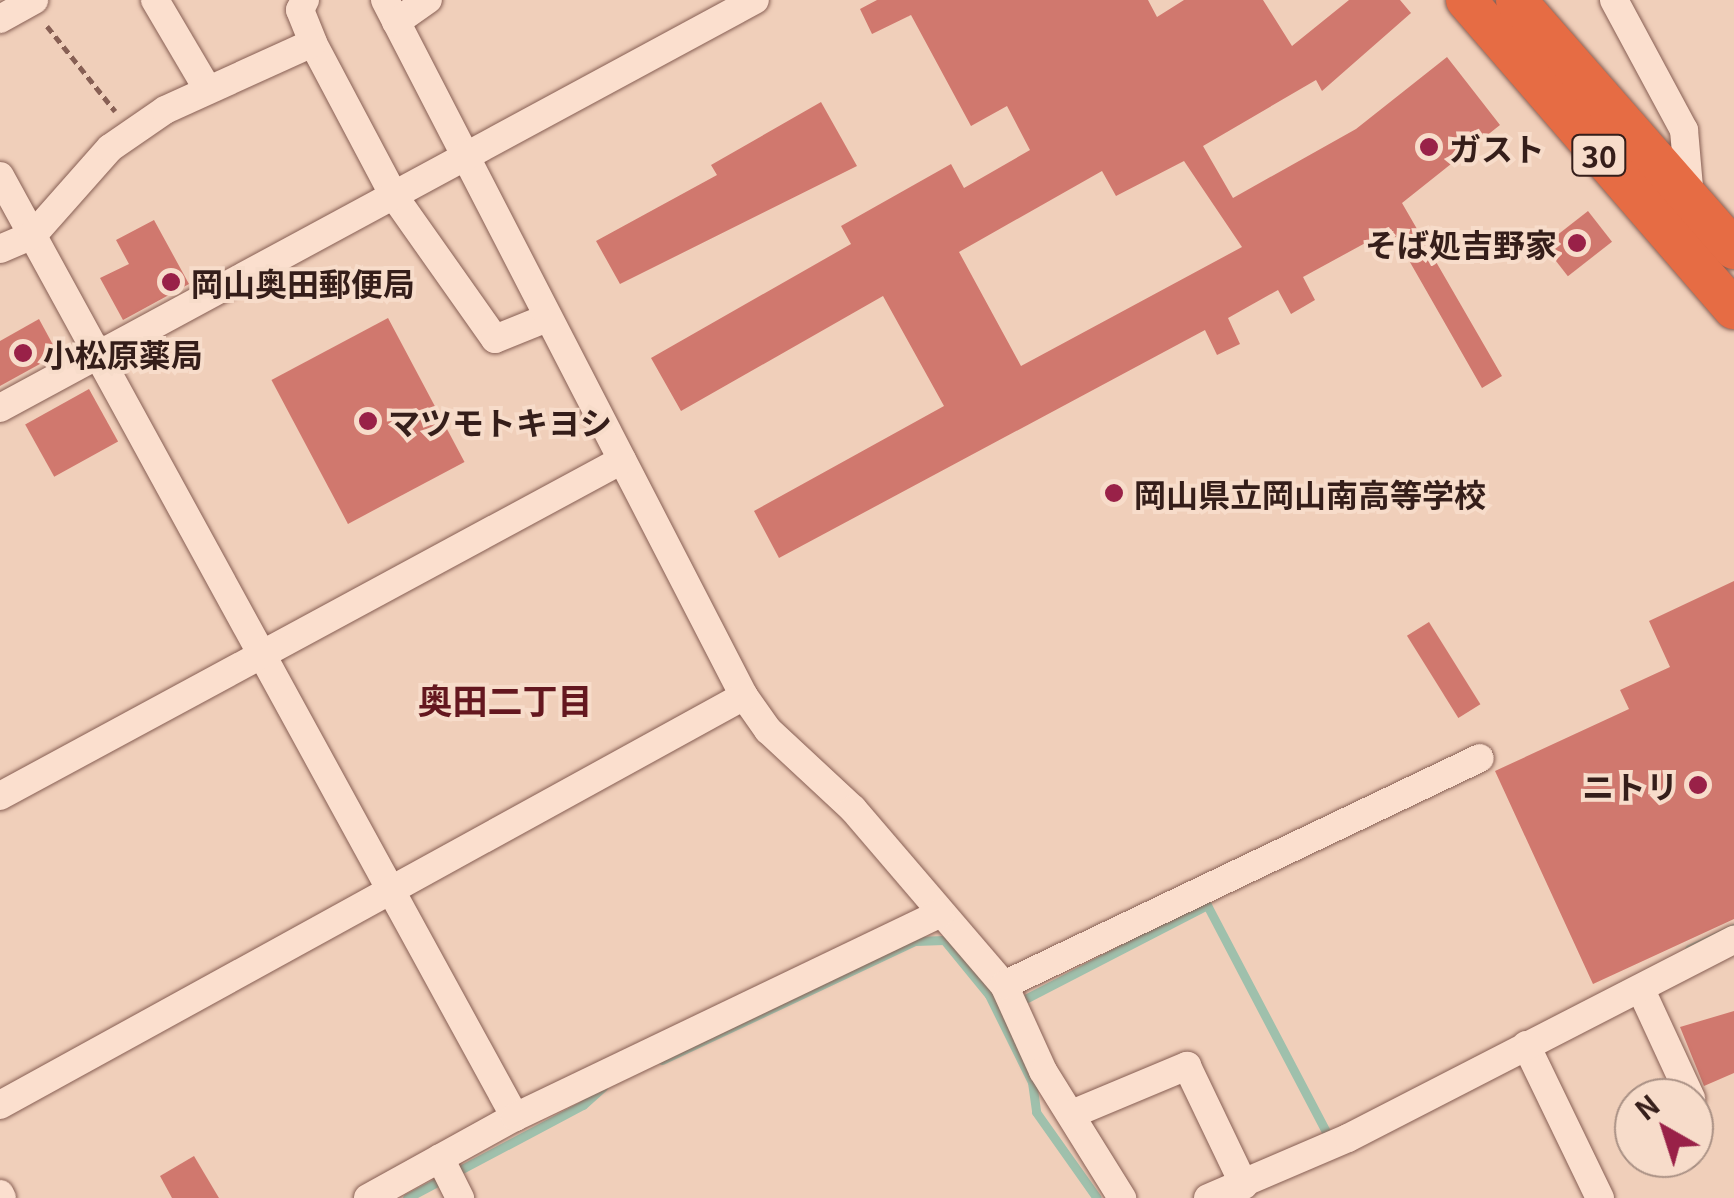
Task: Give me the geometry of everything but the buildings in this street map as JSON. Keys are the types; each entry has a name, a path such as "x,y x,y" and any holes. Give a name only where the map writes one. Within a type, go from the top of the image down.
{"highway":[{"name":"30","path":"1466,0 1729,292"},
{"name":"30","path":"1516,0 1734,249"}],"street":[{"path":"155,0 208,90"},
{"path":"305,0 300,10 313,43 394,196 495,340 547,318"},
{"path":"428,0 390,11 744,696 768,730 853,809 1004,985 1043,1071 1122,1198"},
{"path":"0,408 755,0"},
{"path":"1614,0 1684,130 1690,198"},
{"path":"0,19 31,2"},
{"path":"0,249 32,235 110,148 132,132 208,90 313,43"},
{"path":"0,176 515,1117"},
{"path":"0,796 622,460"},
{"path":"0,1105 744,696"},
{"path":"1004,985 1480,758"},
{"path":"368,1198 448,1175 515,1117 941,913"},
{"path":"1208,1198 1244,1185 1642,992 1734,940"},
{"path":"1642,992 1683,1078"},
{"path":"1526,1045 1600,1198"},
{"path":"1072,1114 1187,1066 1244,1185"}],"path":[{"path":"31,2 132,132"}],"waterway":[{"path":"1025,999 1207,905 1328,1135"},
{"path":"1689,949 1734,928"},
{"path":"662,1060 915,941 944,940 989,995 1032,1082 1036,1112 1097,1198"},
{"path":"407,1198 583,1105 603,1087"}],"place":[{"name":"ガスト","path":"1429,147"},
{"name":"そば処吉野家","path":"1577,243"},
{"name":"岡山奥田郵便局","path":"171,282"},
{"name":"小松原薬局","path":"23,353"},
{"name":"マツモトキヨシ","path":"368,421"},
{"name":"岡山県立岡山南高等学校","path":"1114,493"},
{"name":"ニトリ","path":"1698,785"}],"district":[{"name":"奥田二丁目","path":"505,699"}]}
